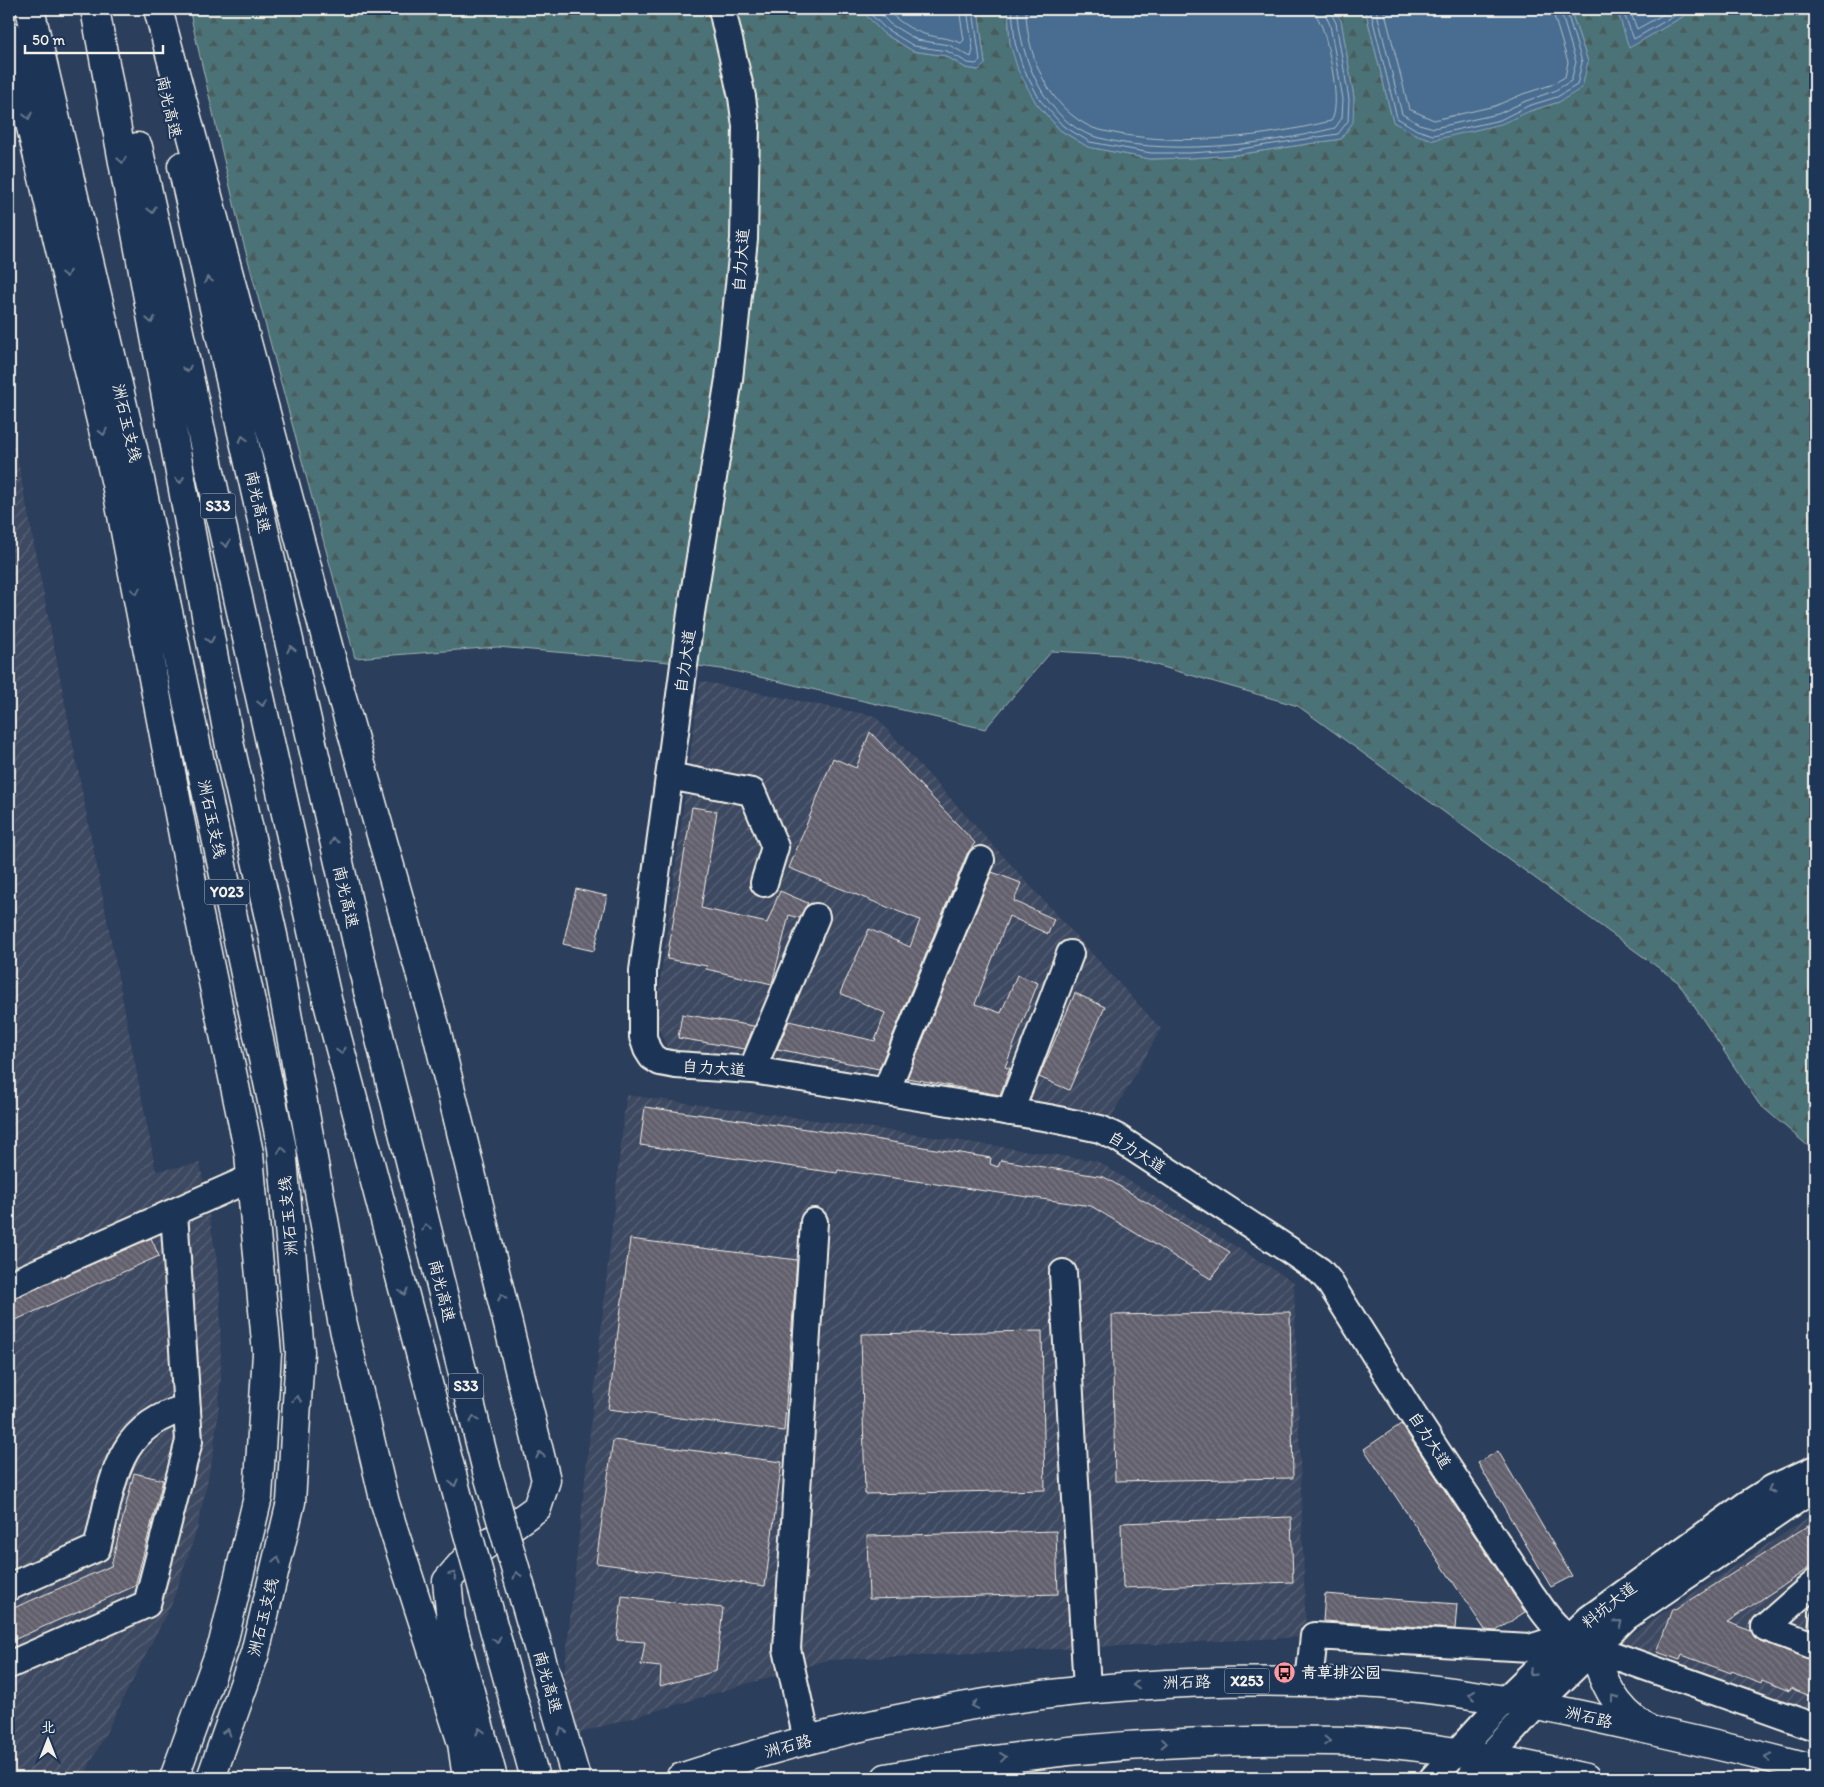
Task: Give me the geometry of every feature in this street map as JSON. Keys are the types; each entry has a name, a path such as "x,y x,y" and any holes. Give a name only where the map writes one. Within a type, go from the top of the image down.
{"main road":[{"name":"洲石玉支线","path":"30,9 138,470 282,1148 300,1352 291,1502 255,1653 211,1778"},
{"path":"95,9 230,746 273,936 342,1320 385,1503 462,1744 466,1778"},
{"name":"S33","path":"107,9 328,1003 460,1505 535,1778"},
{"name":"南光高速","path":"147,9 368,991 487,1471 576,1778"},
{"path":"158,9 338,683 435,1025 546,1480 537,1508 465,1560 447,1581 451,1620 492,1778"},
{"name":"洲石玉支线","path":"9,35 116,484 192,882 249,1153 267,1353 258,1497 223,1644 174,1778"},
{"path":"1583,1641 1611,1695 1625,1712 1650,1730"},
{"name":"洲石路","path":"680,1778 807,1740 958,1708 1087,1689 1155,1683 1249,1681 1388,1685 1505,1700 1650,1730 1815,1770"},
{"path":"886,1778 978,1760 1038,1753 1182,1742 1316,1740 1392,1744 1457,1753 1479,1769 1586,1778"}],"street":[{"name":"自力大道","path":"722,9 742,97 746,126 744,239 729,379 691,613 643,971 642,1037 646,1050 660,1062 676,1065 752,1070 886,1091 1083,1124 1118,1138 1320,1271 1339,1294 1413,1415 1545,1613 1560,1630 1583,1641 1815,1727"},
{"path":"669,776 752,792 775,847 764,883"},
{"path":"886,1091 981,860"},
{"path":"752,1070 816,917"},
{"path":"1010,1112 1070,954"},
{"path":"9,1284 251,1178"},
{"path":"9,1665 147,1604 189,1441 174,1212"},
{"path":"807,1740 786,1649 814,1222"},
{"path":"1063,1274 1087,1689"},
{"path":"9,1587 97,1548 121,1457 129,1443 155,1420 170,1412 187,1408"},
{"name":"料坑大道","path":"1479,1769 1536,1705 1610,1602 1772,1488 1815,1469"},
{"name":"料坑大道","path":"1433,1778 1505,1700 1583,1641 1626,1617 1801,1498 1815,1491"},
{"path":"1815,1583 1766,1627 1815,1646"},
{"path":"1309,1682 1314,1636 1530,1648 1583,1641"}],"shaded area":[{"path":"9,415 156,1171 200,1163 216,1255 220,1295 221,1376 218,1416 213,1455 197,1530 172,1603 83,1778 9,1778"},
{"path":"700,681 875,716 1161,1029 1110,1119 669,1052 655,1020"},
{"path":"626,1095 845,1124 1097,1161 1294,1282 1306,1637 828,1660 557,1740"},
{"path":"1815,1513 1815,1717 1613,1646"}],"green space":[{"path":"189,9 853,9 865,14 883,33 913,51 946,56 966,68 978,70 985,64 978,9 1008,9 1010,44 1036,103 1060,130 1088,147 1150,159 1235,155 1341,139 1354,98 1341,21 1333,9 1365,9 1393,122 1433,140 1559,102 1588,62 1570,9 1617,9 1630,47 1696,9 1815,9 1815,1152 1759,1104 1678,982 1298,706 1121,655 1052,651 985,729 729,670 660,661 497,647 355,658 241,234"}],"water":[{"path":"853,9 978,9 985,64 979,70 966,68 946,56 913,51 883,33 865,14"},
{"path":"1008,9 1333,9 1341,20 1354,98 1353,122 1341,139 1235,155 1150,159 1088,147 1060,130 1036,103 1018,70 1010,44"},
{"path":"1365,9 1570,9 1588,62 1582,88 1559,102 1530,111 1501,124 1433,140 1415,134 1393,122"},
{"path":"1617,9 1696,9 1629,48"}],"building":[{"path":"870,732 975,843 967,854 879,1069 777,1049 789,1021 875,1041 885,1013 840,993 869,929 910,947 920,920 789,868 833,758 856,768"},
{"path":"692,807 717,811 701,908 767,923 780,891 808,903 799,918 789,915 772,984 706,969 707,966 667,959"},
{"path":"992,872 1021,883 1014,901 1054,919 1048,934 1009,916 975,1004 1001,1013 1017,975 1038,983 1005,1067 1010,1068 1000,1095 907,1078"},
{"path":"576,889 607,896 594,951 563,944"},
{"path":"1075,993 1105,1007 1069,1090 1039,1077"},
{"path":"682,1014 754,1026 745,1049 678,1038"},
{"path":"645,1107 843,1134 991,1158 990,1164 998,1167 1001,1160 1104,1177 1230,1252 1211,1279 1091,1206 838,1170 837,1173 640,1145"},
{"path":"151,1238 159,1256 9,1323 9,1300"},
{"path":"630,1239 797,1260 784,1431 608,1409"},
{"path":"1290,1312 1293,1478 1115,1481 1112,1315"},
{"path":"1042,1331 1045,1490 865,1494 861,1334"},
{"path":"1401,1424 1525,1612 1496,1631 1485,1630 1364,1449"},
{"path":"613,1440 782,1462 765,1586 596,1563"},
{"path":"1498,1451 1572,1576 1551,1587 1478,1463"},
{"path":"134,1473 163,1480 135,1586 9,1642 9,1610 111,1566"},
{"path":"1291,1517 1293,1582 1123,1588 1121,1523"},
{"path":"1815,1521 1815,1564 1727,1622 1751,1631 1760,1641 1815,1661 1815,1698 1790,1688 1789,1691 1762,1680 1761,1683 1732,1671 1731,1673 1682,1655 1680,1660 1657,1652 1672,1609 1675,1610"},
{"path":"1056,1531 1058,1594 869,1599 867,1536"},
{"path":"1325,1594 1457,1604 1455,1629 1323,1621"},
{"path":"622,1596 723,1608 716,1671 660,1686 661,1667 641,1665 645,1642 617,1640"},
{"path":"1815,1607 1815,1630 1807,1627"}],"place":[{"name":"青草排公园","path":"1285,1672"}]}
